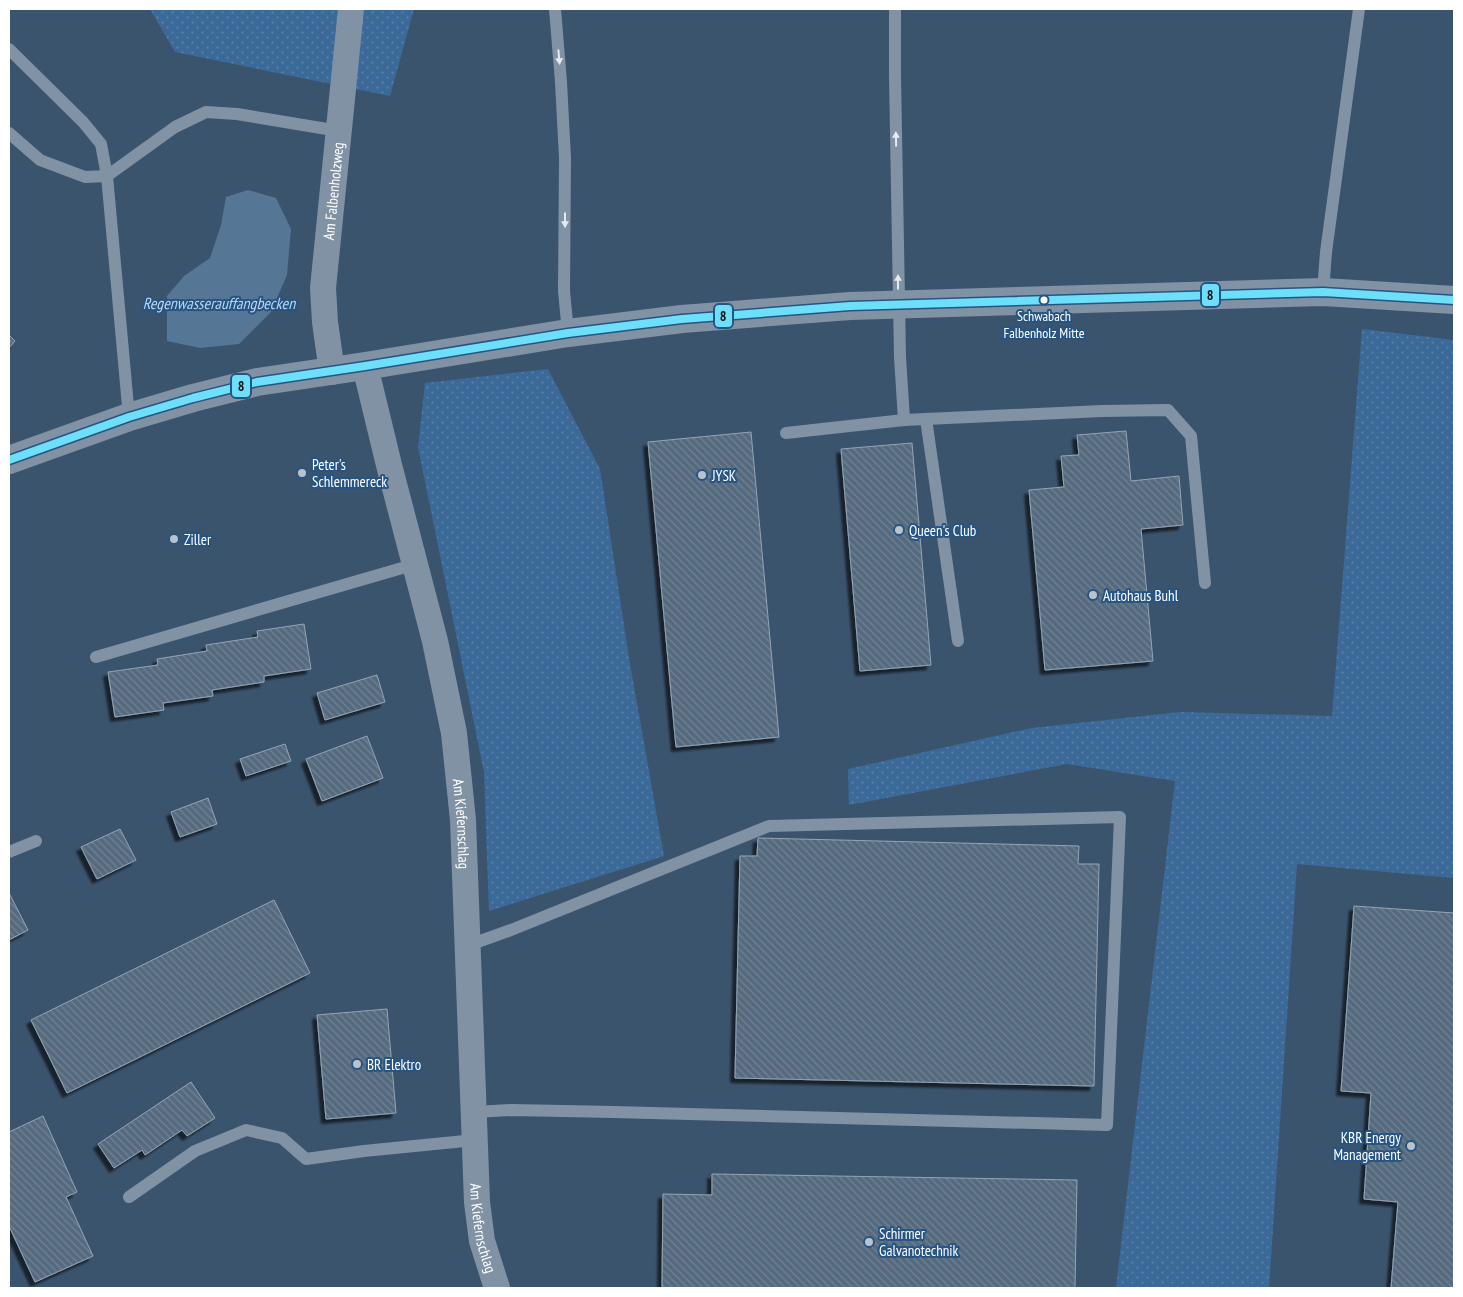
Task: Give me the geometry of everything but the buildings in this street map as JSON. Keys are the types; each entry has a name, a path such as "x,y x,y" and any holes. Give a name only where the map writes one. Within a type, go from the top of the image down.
{"street":[{"name":"Am Falbenholzweg","path":"332,372 325,322 323,288 352,9"},
{"path":"9,460 128,417 257,382 332,372 568,333 682,319 850,306 1323,292 1454,300"},
{"name":"Am Kiefernschlag","path":"366,366 389,465 435,641 454,733 463,820 477,1202 482,1241 498,1288"}],"lane":[{"path":"555,9 565,158 564,291 568,333"},
{"path":"895,9 898,304 904,420"},
{"path":"1323,292 1326,252 1359,9"},
{"path":"9,49 83,122 101,144 107,176 128,417"},
{"path":"9,133 40,160 85,177 107,176 175,127 206,112 237,114 339,132"},
{"path":"786,433 904,420 1168,410 1191,436 1205,583"},
{"path":"926,419 958,642"},
{"path":"96,657 416,564"},
{"path":"468,945 769,826 1120,817 1107,1125 614,1112 512,1110 474,1112"},
{"path":"9,852 36,841"},
{"path":"129,1196 194,1151 246,1130 282,1138 306,1159 475,1140"}],"shaded area":[{"path":"150,9 414,9 390,96 175,52"},
{"path":"1362,329 1454,340 1454,878 1297,864 1269,1288 1116,1288 1175,781 1067,764 849,805 848,769 1032,728 1180,712 1332,716"},
{"path":"548,369 600,469 630,664 664,856 489,911 484,772 418,447 425,383"}],"water":[{"name":"Regenwasserauffangbecken","path":"248,190 276,198 291,229 287,275 271,312 239,344 200,348 167,341 167,296 184,276 210,258 221,225 226,197"}],"transit line":[{"name":"8","path":"9,460 129,417 257,382 568,333 682,319 850,306 1323,292 1454,300"}],"place":[{"name":"Schwabach Falbenholz Mitte","path":"1044,300"},
{"name":"Peter's Schlemmereck","path":"302,473"},
{"name":"JYSK","path":"702,475"},
{"name":"Queen's Club","path":"899,530"},
{"name":"Ziller","path":"174,539"},
{"name":"Autohaus Buhl","path":"1093,595"},
{"name":"BR Elektro","path":"357,1064"},
{"name":"KBR Energy Management","path":"1411,1146"},
{"name":"Schirmer Galvanotechnik","path":"869,1242"}]}
